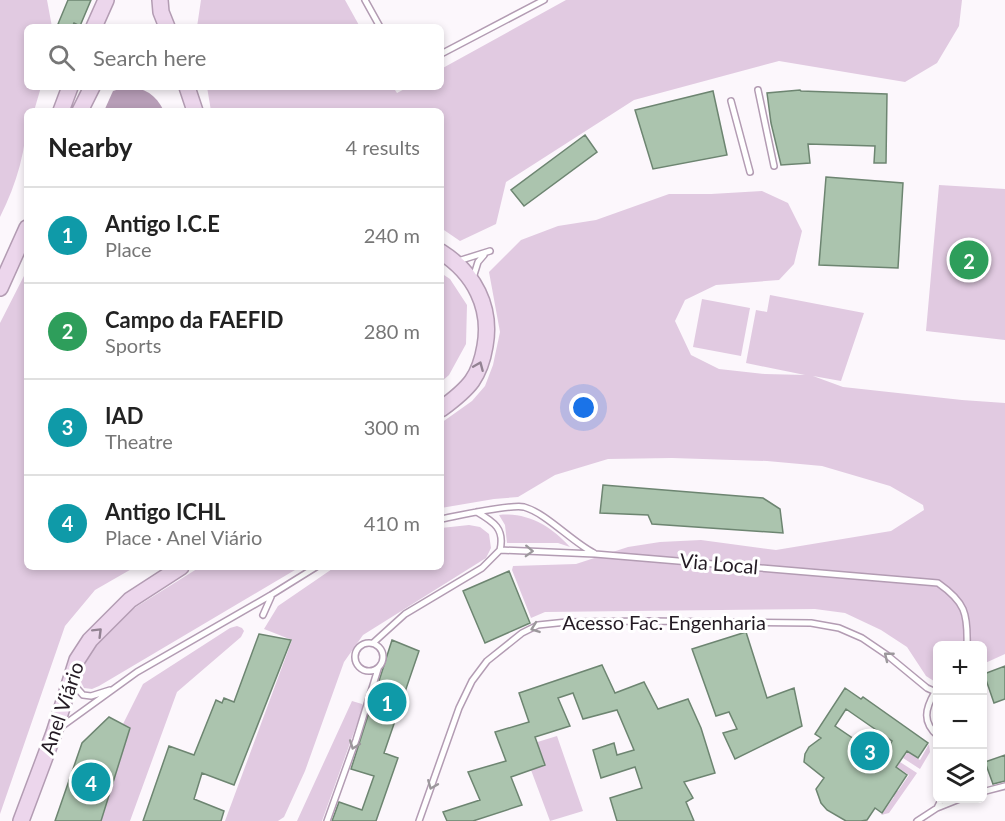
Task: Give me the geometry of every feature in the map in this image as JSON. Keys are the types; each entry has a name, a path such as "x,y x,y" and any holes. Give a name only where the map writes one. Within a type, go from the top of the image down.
{"main road":[{"path":"95,24 106,0"},
{"path":"160,0 161,12 166,24"},
{"path":"62,108 69,90"},
{"path":"82,108 90,90"},
{"path":"0,288 24,235"},
{"path":"444,254 456,261 472,280 481,297 488,331 484,355 472,381 444,407"},
{"name":"Anel Viário","path":"21,821 54,733 77,660 90,640 130,600 177,570"}],"lane":[{"path":"365,0 378,24"},
{"path":"444,52 544,0"},
{"path":"758,90 774,166"},
{"path":"730,101 750,172"},
{"path":"456,261 488,252 478,262 472,280"},
{"name":"Via Local","path":"444,518 523,507 543,517 579,545 595,554 938,583 954,595 965,610 967,641"},
{"path":"378,669 370,672 362,670 355,658 360,646 373,643 405,614 482,568 500,550 502,536 500,529 496,523 477,512"},
{"path":"500,550 595,554"},
{"path":"54,733 137,672 311,570"},
{"path":"263,615 272,595"},
{"name":"Acesso Fac. Engenharia","path":"419,821 459,708 472,681 487,661 522,633 538,625 567,622 649,621 820,625 839,628 862,638 933,691"},
{"path":"327,821 384,656 380,648 373,643"},
{"path":"73,674 74,686 83,695 91,696 113,689"},
{"path":"933,697 926,710 926,719 933,732"},
{"path":"987,791 1005,786"},
{"path":"937,808 940,803"},
{"path":"917,821 950,803"}],"shaded area":[{"path":"0,0 47,0 51,24 24,24 24,90 40,90 35,108 24,108 24,144 20,166 0,217"},
{"path":"201,0 345,0 358,24 197,24"},
{"path":"566,0 962,0 959,26 937,63 905,82 779,61 634,100 506,182 496,224 460,241 444,230 444,108 210,108 208,90 395,90 397,93 402,90 444,90 444,67"},
{"path":"144,90 157,100 162,108 105,108 113,91"},
{"path":"939,185 1005,189 1005,340 926,331"},
{"path":"762,191 788,203 802,231 794,264 779,280 716,285 685,300 675,321 691,355 719,369 805,375 746,363 756,310 767,312 770,295 864,313 841,381 813,376 843,387 1005,403 1005,654 987,662 987,641 933,641 933,680 926,676 907,647 881,630 845,613 815,609 545,612 531,618 512,570 513,566 576,564 628,547 660,542 701,540 776,550 891,531 924,510 923,505 890,486 822,466 767,461 672,458 608,459 555,475 518,497 444,507 444,421 472,401 485,386 493,365 500,332 489,272 521,240 558,226 596,220 669,194"},
{"path":"444,275 450,279 467,305 466,344 449,375 444,379"},
{"path":"24,276 24,570 130,570 95,590 65,626 0,814 0,323"},
{"path":"702,299 750,308 741,356 693,347"},
{"path":"499,515 519,516 538,522 570,547 558,543 507,543 505,525"},
{"path":"469,525 480,527 489,534 491,548 486,558 363,635 344,662 305,771 284,817 278,821 225,821 292,640 264,629 278,606 331,570 444,570 444,528"},
{"path":"195,570 295,570 99,686 92,689 84,688 78,672 97,642 128,612"},
{"path":"237,626 244,631 241,637 177,692 130,821 101,821 130,728 123,724 143,684 230,628"},
{"path":"352,701 362,704 363,707 322,821 297,821"},
{"path":"557,736 583,811 550,821 531,770 545,765 539,749 531,744"},
{"path":"929,744 930,752 920,769 903,758 908,752 920,760"},
{"path":"900,762 917,773 889,813 881,815 894,797 882,789 886,783 898,791 909,775 897,767"}],"building":[{"path":"68,0 91,0 81,24 58,24"},
{"path":"800,90 887,94 886,163 874,163 875,146 808,144 810,163 781,165 767,93"},
{"path":"713,91 727,155 653,169 635,110"},
{"path":"585,135 597,152 524,206 511,190"},
{"path":"826,177 903,183 898,268 819,265"},
{"path":"603,485 763,498 780,509 783,533 652,524 648,515 600,513"},
{"path":"509,571 530,623 485,643 463,591"},
{"path":"746,632 767,698 794,688 802,726 735,759 723,733 737,729 729,712 716,716 692,649"},
{"path":"259,634 291,640 234,785 202,773 194,799 224,811 221,821 143,821 169,746 194,755 216,700 222,703 224,698 234,702"},
{"path":"392,640 419,651 384,753 398,758 376,821 332,821 339,802 362,810 374,776 351,769"},
{"path":"602,665 615,693 644,682 658,709 688,699 701,728 715,773 684,782 693,798 686,802 694,821 617,821 610,798 642,788 635,767 601,778 593,750 614,743 617,755 634,750 617,710 583,719 573,693 558,698 570,726 535,737 545,765 511,777 522,805 473,821 447,821 443,812 480,800 468,772 506,761 495,732 529,722 519,693"},
{"path":"1005,666 1005,699 994,703 987,683 987,673"},
{"path":"845,688 861,699 863,697 928,743 918,758 907,751 896,767 907,775 882,813 875,808 867,820 846,821 827,810 821,803 816,789 824,778 804,762 809,747 821,738 815,734","holes":["846,709 892,741 882,758 835,726"]},
{"path":"109,717 130,728 101,821 55,821 82,743"},
{"path":"1005,755 1005,781 993,784 987,761"}],"place":[{"name":"Campo da FAEFID","path":"969,260"},
{"name":"Antigo I.C.E","path":"387,702"},
{"name":"IAD","path":"870,751"},
{"name":"Antigo ICHL","path":"91,782"}]}
